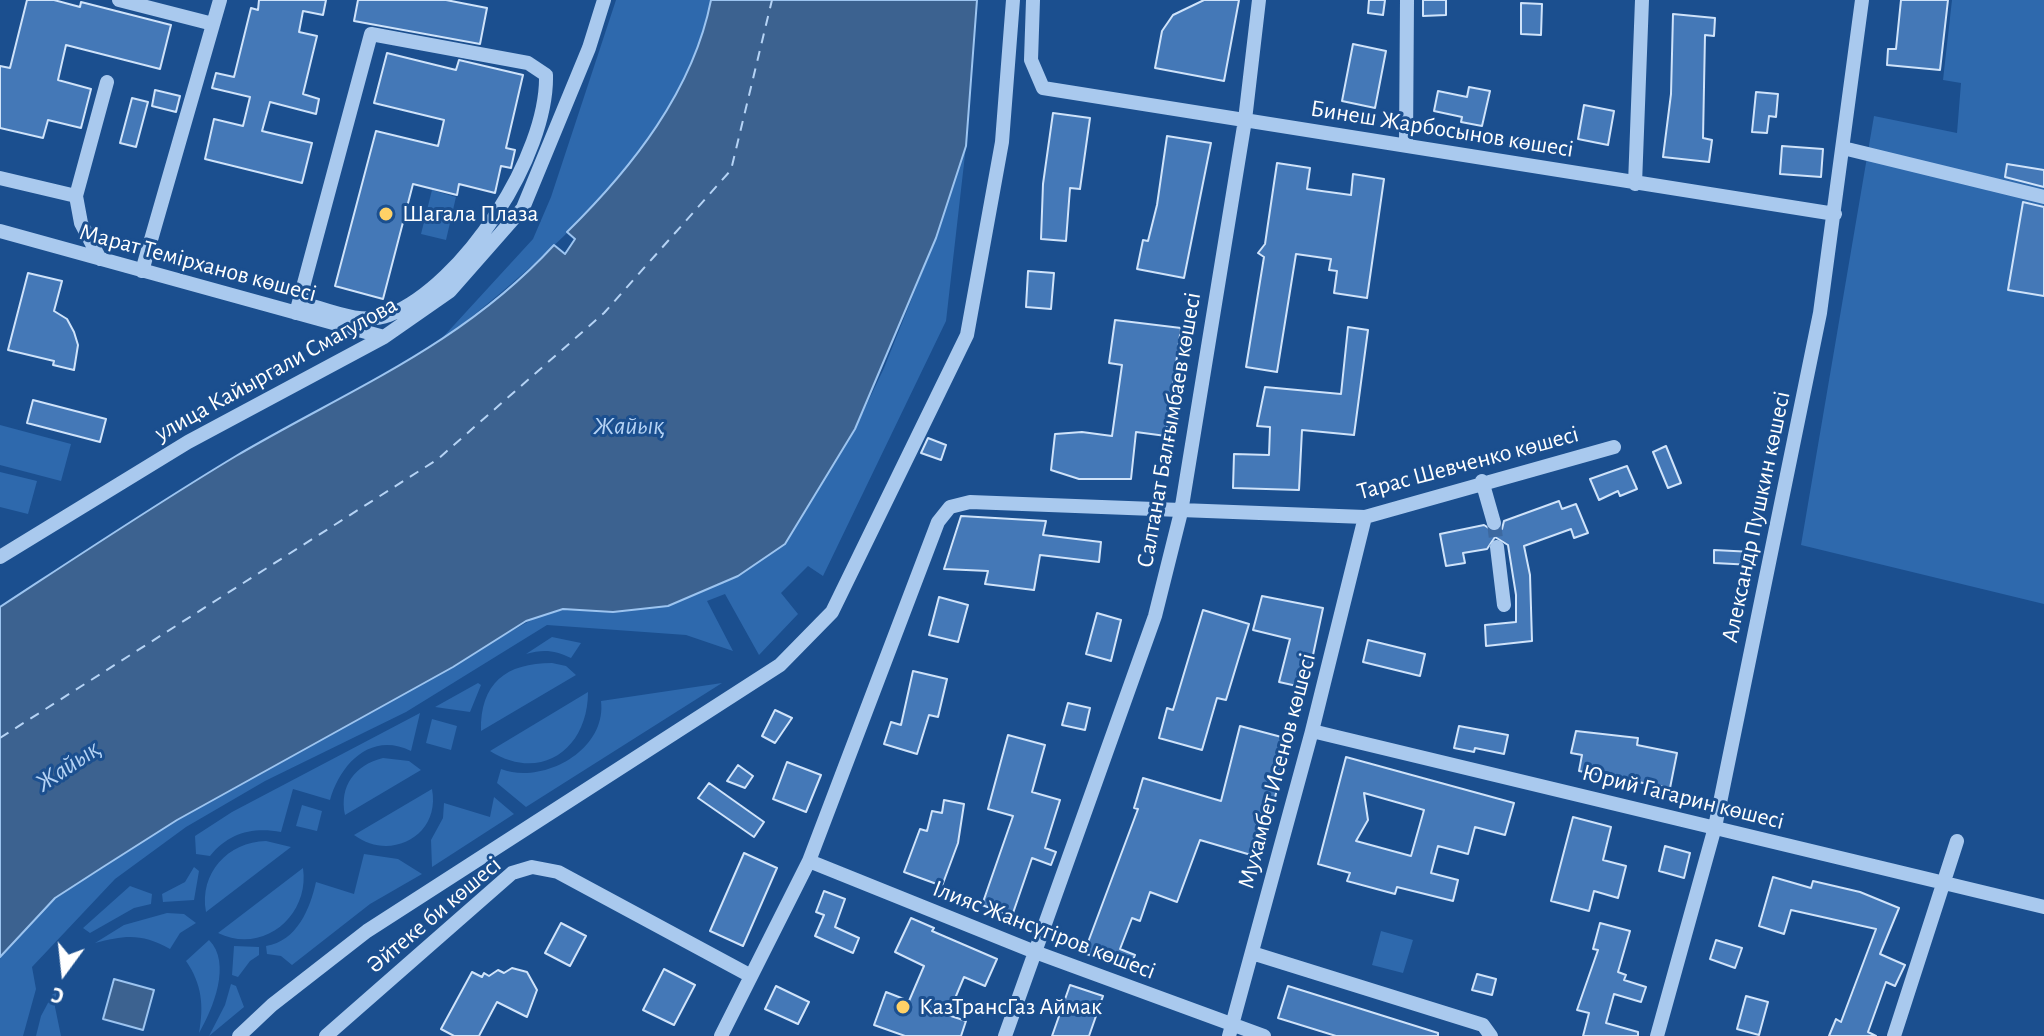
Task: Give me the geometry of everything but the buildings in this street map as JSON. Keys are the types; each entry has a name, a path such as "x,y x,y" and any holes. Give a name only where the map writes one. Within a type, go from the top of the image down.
{"street":[{"path":"142,271 220,0"},
{"name":"улица Кайыргали Смагулова","path":"0,557 7,546 188,442 384,337 450,291 523,208 589,48 604,0"},
{"path":"239,1036 272,1005 367,931 780,665 832,612 967,335 1002,142 1013,0"},
{"name":"Бинеш Жарбосынов көшесі","path":"1033,0 1031,60 1043,88 1835,214"},
{"name":"Салтанат Балғымбаев көшесі","path":"1005,1036 1155,616 1181,512 1245,120 1259,0"},
{"path":"1406,144 1407,0"},
{"path":"1635,184 1642,0"},
{"name":"Александр Пушкин көшесі","path":"1657,1036 1715,827 1820,313 1862,0"},
{"path":"126,1 213,24"},
{"path":"371,34 528,63 546,75 547,101 511,195 481,237 434,285 388,315 358,318 298,308 371,34"},
{"path":"100,259 81,223 76,196 107,82"},
{"path":"1843,148 2044,197"},
{"path":"0,178 76,196"},
{"name":"Марат Темірханов көшесі","path":"0,231 142,271 298,308 384,337"},
{"name":"Тарас Шевченко көшесі","path":"809,861 938,522 950,507 970,502 1365,517 1482,481 1614,447"},
{"path":"1482,481 1494,523"},
{"name":"Мухамбет Исенов көшесі","path":"1231,1031 1312,731 1365,517"},
{"path":"1497,547 1504,605"},
{"name":"Юрий Гагарин көшесі","path":"1312,731 2044,907"},
{"path":"1894,1036 1957,841"},
{"path":"721,1036 809,861"},
{"name":"Ілияс Жансүгіров көшесі","path":"809,861 1231,1031 1264,1036"},
{"name":"Әйтеке би көшесі","path":"326,1036 512,873 532,867 558,872 751,976"},
{"path":"1252,953 1483,1025 1491,1036"}],"shaded area":[{"path":"616,0 711,0 695,54 671,104 640,151 563,238 433,348 533,239 551,197"},
{"path":"1952,0 2044,0 2044,604 1801,545 1874,116 1957,133 1961,83 1943,80"},
{"path":"966,146 946,321 823,576 808,566 781,593 798,614 759,655 725,594 707,601 733,651 686,635 547,625 406,712 265,781 186,827 115,879 32,967 36,989 23,1036 0,1036 0,957 55,898 177,820 540,615 578,607 613,612 785,544 855,429 884,368 936,238"},
{"path":"432,190 456,197 446,240 421,234"},
{"path":"0,425 71,444 61,481 0,465"},
{"path":"0,472 37,481 28,514 0,507"},
{"path":"552,637 581,643 571,658 549,651 526,654"},
{"path":"552,663 566,666 576,675 481,731 485,700 499,679 521,667"},
{"path":"478,683 481,685 470,712 435,707"},
{"path":"722,683 526,807 497,783 501,769 517,773 552,768 583,749 594,735 600,719 601,701"},
{"path":"588,692 580,730 558,755 527,763 509,760 490,751"},
{"path":"420,713 411,751 383,745 370,748 349,763 330,800 293,789 281,832 251,831 233,837 210,856 196,854 195,836 232,812"},
{"path":"432,719 457,726 451,750 426,743"},
{"path":"383,758 409,761 421,770 345,815 344,795 351,778 364,766"},
{"path":"432,789 433,806 429,820 410,840 383,846 368,843 354,835"},
{"path":"494,797 514,814 432,867 431,840 443,818 444,803 490,817"},
{"path":"302,805 322,811 317,831 296,826"},
{"path":"266,841 291,847 206,912 207,885 219,862 240,847"},
{"path":"364,854 398,859 422,874 370,904 292,965 281,956 267,954 266,946 277,943 294,931 306,913 316,882 354,894"},
{"path":"194,867 199,871 194,900 163,902 162,894 185,882"},
{"path":"303,868 299,902 280,927 267,935 251,939 218,933"},
{"path":"130,886 152,894 151,904 134,908 90,933 83,928"},
{"path":"167,913 184,914 196,923 180,933 170,949 151,940 133,937 95,943 124,925"},
{"path":"1381,931 1413,940 1403,973 1372,965"},
{"path":"209,940 216,950 220,973 210,1012 199,1033 200,996 186,961"},
{"path":"234,946 259,947 259,955 238,977 232,975"},
{"path":"231,984 236,986 244,1007 209,1036 225,1005"},
{"path":"57,986 55,1007 61,1036 36,1036 41,1016"}],"water":[{"name":"Жайық","path":"711,0 977,0 966,146 936,238 855,429 785,544 738,576 668,606 613,612 563,609 526,621 453,667 177,820 103,867 55,898 0,957 0,607 236,456 443,338 518,280 554,245 565,254 575,239 567,232 614,182 675,97 690,66"},
{"path":"114,979 154,990 143,1030 103,1019"}],"ferry route":[{"path":"0,738 438,459 604,313 731,170 772,0"}],"tunnel":[{"path":"1494,523 1497,547"}],"place":[{"name":"Шагала Плаза","path":"386,214"},
{"name":"КазТрансГаз Аймак","path":"903,1007"}]}
